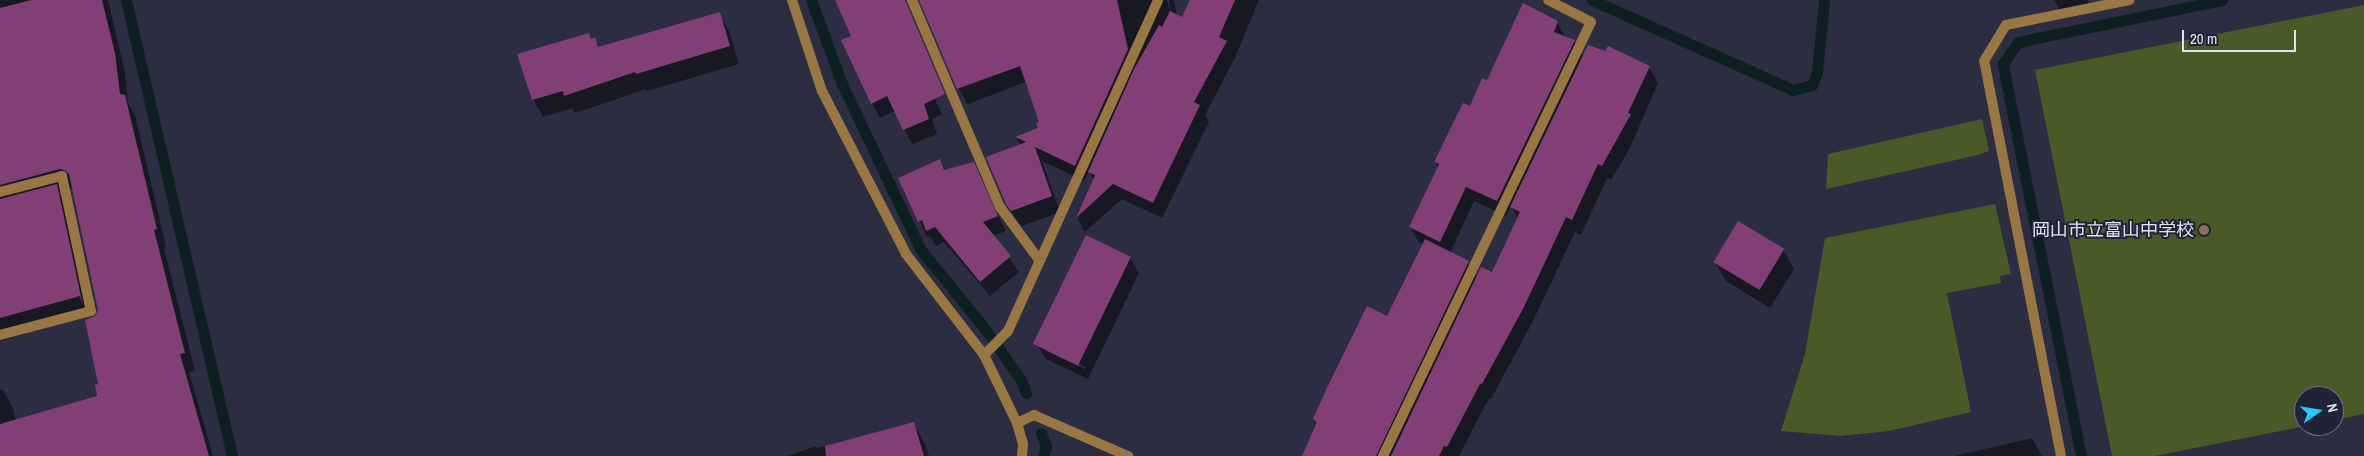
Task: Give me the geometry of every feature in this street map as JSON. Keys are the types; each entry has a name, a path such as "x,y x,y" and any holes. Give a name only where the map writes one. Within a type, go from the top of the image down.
{"street":[{"path":"792,0 822,91 906,254 984,355 1017,423 1023,444 1022,456"},
{"path":"912,0 1000,207 1040,261"},
{"path":"984,355 1008,331 1158,0"},
{"path":"1383,456 1591,22 1548,0"},
{"path":"2062,456 1984,61 2006,25 2111,2 2130,0"},
{"path":"0,192 62,176 91,311 0,335"},
{"path":"1017,423 1034,416 1128,456"}],"green space":[{"name":"岡山市立富山中学校","path":"2364,5 2364,414 2344,418 2344,386 2294,386 2294,428 2155,456 2112,456 2035,70"},
{"path":"1982,119 1989,151 1826,189 1828,154"},
{"path":"1995,204 2011,274 2000,276 2001,283 1947,293 1971,412 1889,431 1841,436 1781,431 1805,354 1825,238"}],"building":[{"path":"31,0 102,0 115,53 120,94 125,95 157,229 154,230 185,353 180,354 209,456 0,456 0,424 97,396 95,385 98,384 85,320 95,316 98,310 69,174 60,169 0,185 0,8"},
{"path":"835,0 905,0 945,94 924,104 929,119 903,130 887,96 871,104 841,40 851,36"},
{"path":"919,0 1117,0 1128,49 1075,166 1035,147 1052,196 1011,211 1006,204 986,157 1026,142 1015,137 1038,128 1036,123 1039,122 1020,66 957,89"},
{"path":"1190,0 1235,0 1219,37 1227,41 1194,102 1200,105 1153,203 1113,184 1076,218 1095,175 1088,172 1134,69 1159,25 1162,27 1170,11 1182,17"},
{"path":"1523,3 1558,21 1554,32 1575,40 1497,201 1466,187 1440,242 1409,227 1439,164 1434,162 1463,103 1470,106 1482,78 1487,80"},
{"path":"720,12 730,46 636,74 635,72 564,96 563,91 532,100 517,54 589,33 591,39 595,37 598,47"},
{"path":"1588,45 1605,51 1608,46 1650,66 1628,113 1631,114 1602,166 1598,164 1572,220 1566,217 1524,307 1447,447 1444,446 1439,456 1391,456 1481,267 1492,272 1520,212 1510,207"},
{"path":"940,159 944,170 974,162 998,216 983,222 1011,256 980,282 935,227 926,231 922,220 918,222 898,178"},
{"path":"57,184 83,306 80,296 0,318 0,199"},
{"path":"1738,221 1784,249 1760,290 1713,262"},
{"path":"1086,235 1131,257 1078,366 1033,344"},
{"path":"1425,239 1469,261 1376,456 1302,456 1317,422 1313,419 1367,306 1387,316"},
{"path":"914,422 924,456 826,456 825,446"}],"waterway":[{"path":"126,0 232,456"},
{"path":"811,0 842,84 921,250 986,330 1021,380 1026,393"},
{"path":"1592,0 1793,90 1812,85 1817,72 1824,0"},
{"path":"2081,456 2003,64 2018,42 2222,0"},
{"path":"1041,433 1046,446 1043,456"}],"place":[{"name":"岡山市立富山中学校","path":"2204,230"}]}
